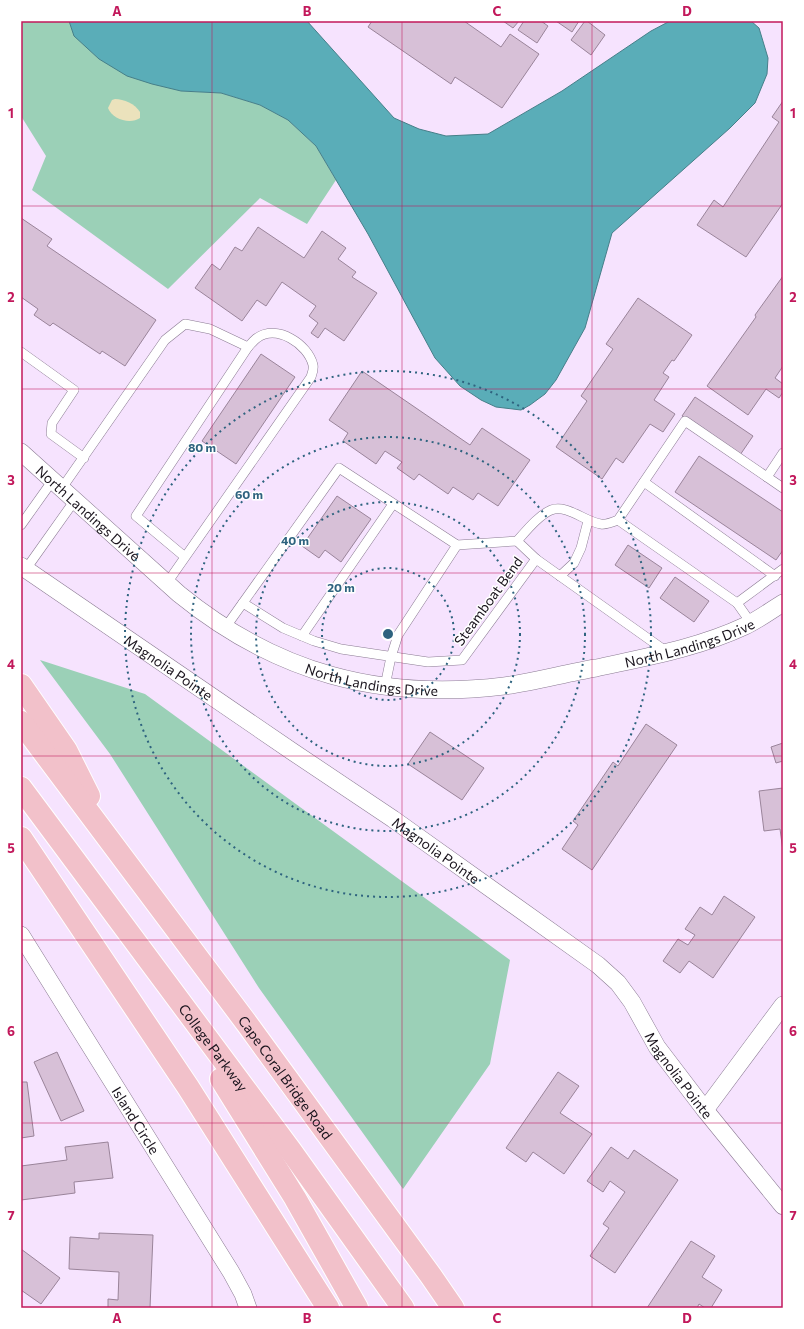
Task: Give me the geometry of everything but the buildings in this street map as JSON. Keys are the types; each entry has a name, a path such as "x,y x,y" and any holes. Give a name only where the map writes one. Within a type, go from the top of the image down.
{"main road":[{"path":"21,685 66,750 116,848"},
{"path":"21,722 116,848"},
{"name":"College Parkway","path":"21,788 291,1151 403,1308"},
{"path":"21,838 184,1081 328,1308"},
{"name":"Cape Coral Bridge Road","path":"116,848 243,1019 453,1308"},
{"path":"110,908 248,1121 295,1198 357,1308"}],"street":[{"name":"North Landings Drive","path":"21,452 166,583 202,613 250,642 298,665 323,674 348,680 420,690 447,690 505,686 696,645 751,623 783,603"},
{"name":"Magnolia Pointe","path":"23,567 393,819 598,965 618,983 632,1002 657,1047 705,1110 783,1206"},
{"name":"Island Circle","path":"21,935 227,1265 243,1294 248,1308"},
{"path":"705,1110 783,1005"}],"lane":[{"path":"21,525 84,458 165,340 185,324 210,329 248,347"},
{"path":"166,583 185,557 311,377 313,366 306,349 283,335 270,333 257,338 248,347 136,516 185,557"},
{"path":"21,352 74,390 52,423 51,434 84,458"},
{"path":"751,623 737,603 618,520 685,421 783,488"},
{"path":"766,477 783,453"},
{"path":"225,628 339,468 457,545 398,635 391,657 385,686"},
{"path":"644,482 775,576"},
{"path":"23,567 75,500"},
{"path":"302,636 393,504"},
{"name":"Steamboat Bend","path":"457,545 517,541 540,517 553,509 569,510 588,521 602,525 618,520"},
{"path":"560,576 574,563 581,548 588,521"},
{"name":"Steamboat Bend","path":"517,541 536,560 667,652"},
{"name":"Steamboat Bend","path":"243,603 283,628 314,641 341,649 428,662 462,660 536,560"},
{"path":"737,603 783,569"}],"shaded area":[{"path":"21,21 69,21 75,36 99,59 181,91 221,93 260,105 288,120 316,146 336,180 307,224 260,198 168,289 32,190 46,156 21,116"},
{"path":"69,21 307,21 394,118 419,129 446,136 488,134 562,91 651,31 670,21 751,21 759,28 768,58 767,74 755,103 730,128 612,233 585,328 556,380 545,394 521,410 496,407 481,400 460,386 435,358 368,234 316,146 288,120 260,105 221,93 181,91 127,76 99,59 74,36"},
{"path":"40,660 145,694 510,960 490,1064 403,1189 259,988 110,754"}],"sand":[{"path":"115,99 132,104 140,112 140,118 127,121 113,115 108,108 112,100"}]}
